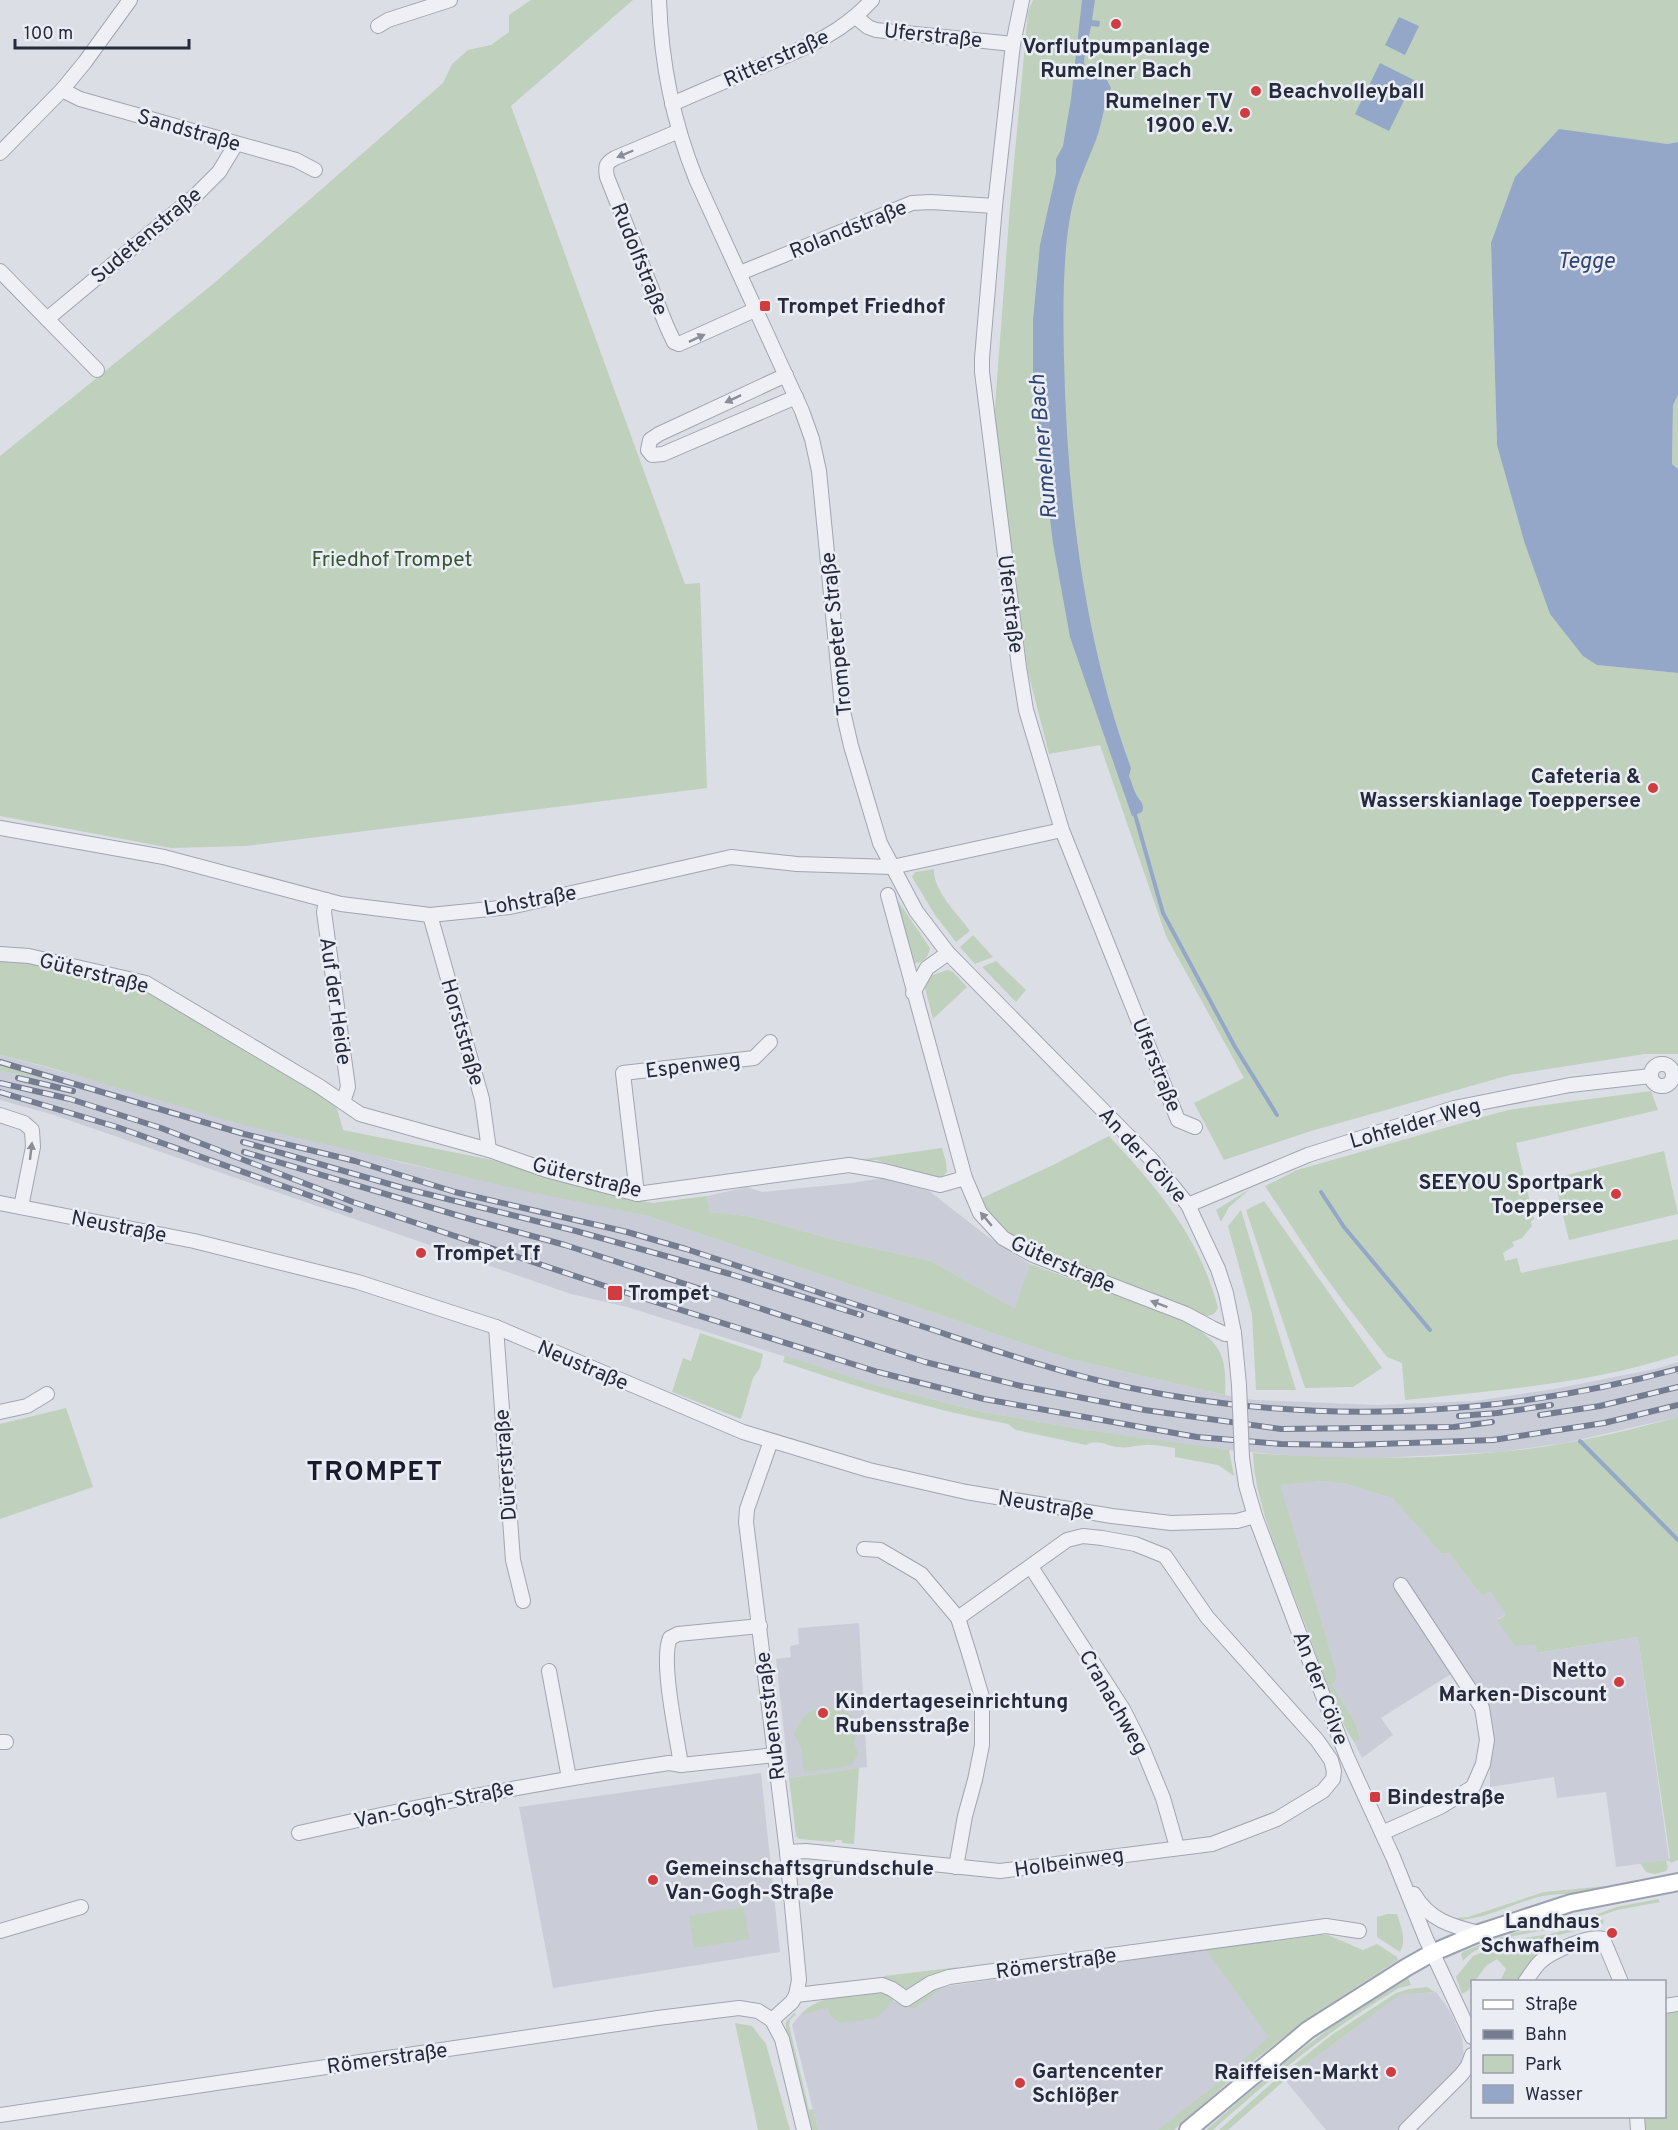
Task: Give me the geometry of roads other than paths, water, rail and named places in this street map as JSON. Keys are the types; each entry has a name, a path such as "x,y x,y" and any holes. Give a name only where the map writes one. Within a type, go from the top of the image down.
{"main road":[{"path":"1188,2130 1308,2030 1432,1953 1479,1933 1570,1903 1678,1882"}],"street":[{"path":"0,153 62,90 130,0"},
{"path":"378,26 388,20 450,0"},
{"name":"Trompeter Straße","path":"660,0 662,43 679,131 696,179 757,309 812,439 819,471 842,707 875,829 892,867"},
{"name":"Ritterstraße","path":"672,104 817,42 841,29 872,0"},
{"name":"Uferstraße","path":"1022,0 1013,44 995,206 982,372 1019,667 1026,710 1062,830 1178,1120 1195,1127"},
{"name":"Uferstraße","path":"856,17 868,27 876,30 1013,44"},
{"name":"Sandstraße","path":"62,90 80,99 296,160 315,170"},
{"name":"Rudolfstraße","path":"679,131 608,162 605,167 607,177 674,342 686,343 757,309"},
{"name":"Sudetenstraße","path":"47,319 196,195 219,172 236,144"},
{"name":"Rolandstraße","path":"740,273 912,202 995,206"},
{"path":"0,271 98,370"},
{"path":"786,375 659,434 650,440 648,450 652,455 663,454 796,397"},
{"name":"Lohstraße","path":"0,828 164,858 341,904 430,915 510,907 731,857 797,864 892,867 1062,830"},
{"name":"An der Cölve","path":"892,867 916,911 948,952 1152,1160 1188,1205 1218,1269 1226,1293 1234,1332 1242,1458 1246,1485 1255,1516 1347,1757 1393,1857 1432,1953 1471,2033"},
{"path":"888,895 965,1178"},
{"name":"Auf der Heide","path":"326,900 324,912 348,1087 343,1102"},
{"name":"Horststraße","path":"430,915 482,1099 489,1150"},
{"path":"913,993 927,968 948,952"},
{"name":"Güterstraße","path":"0,954 28,956 146,984 161,991 360,1114 489,1150 546,1170 637,1194 849,1165 940,1185 965,1178 980,1214 1003,1238 1033,1255 1186,1314 1212,1329 1225,1334 1234,1332"},
{"name":"Espenweg","path":"637,1194 623,1073 754,1058 770,1042"},
{"name":"Lohfelder Weg","path":"1188,1205 1308,1155 1454,1108 1570,1085 1651,1076"},
{"path":"0,1115 14,1119 32,1130 33,1147 21,1207"},
{"name":"Neustraße","path":"0,1203 231,1249 358,1282 496,1327 681,1407 771,1441 869,1470 966,1492 1113,1516 1166,1522 1237,1521 1255,1516"},
{"name":"Dürerstraße","path":"496,1327 513,1560 523,1601"},
{"path":"0,1412 27,1406 47,1394"},
{"name":"Rubensstraße","path":"771,1441 747,1509 746,1522 787,1852 799,1980 796,1995"},
{"name":"Holbeinweg","path":"787,1852 812,1851 1000,1871 1212,1844 1268,1824 1323,1791 1333,1779 1334,1771 1330,1760 1317,1740 1207,1617 1165,1556 1135,1544 1083,1536 1067,1540 1031,1567"},
{"path":"864,1549 880,1550 921,1574 958,1618 982,1697 982,1745 965,1816 957,1868"},
{"path":"958,1618 1031,1567"},
{"name":"Cranachweg","path":"1031,1567 1123,1709 1163,1798 1177,1847"},
{"path":"1382,1833 1440,1807 1473,1787 1483,1764 1487,1740 1482,1708 1401,1584"},
{"path":"681,1765 667,1667 666,1647 670,1638 678,1634 760,1626"},
{"path":"549,1671 569,1778"},
{"name":"Van-Gogh-Straße","path":"299,1833 435,1802 569,1778 669,1763 681,1765 775,1755"},
{"name":"An der Cölve","path":"1393,1857 1420,1905 1434,1918 1449,1925 1479,1933"},
{"path":"0,1932 81,1907"},
{"name":"Römerstraße","path":"796,1995 882,1985 906,1999 931,1983 949,1977 1326,1926 1359,1931"},
{"path":"1527,1980 1541,1962 1567,1947 1597,1937 1603,1939 1620,1980"},
{"path":"796,1995 792,2002 772,2020 782,2039 804,2130"},
{"name":"Römerstraße","path":"0,2115 739,2008 758,2011 772,2020"},
{"path":"1406,2130 1461,2075 1471,2059"}],"water":[{"name":"Rumelner Bach","path":"1082,0 1095,0 1092,20 1100,21 1099,27 1091,26 1084,60 1085,70 1106,78 1111,88 1099,131 1075,195 1068,233 1064,297 1064,358 1069,462 1089,617 1114,718 1131,768 1129,776 1143,807 1142,812 1132,816 1070,637 1053,543 1033,378 1033,321 1040,245 1056,173 1056,159 1063,146 1071,99"},
{"path":"1399,17 1419,26 1405,55 1385,45"},
{"path":"1380,63 1414,80 1389,131 1355,114"},
{"name":"Tegge","path":"1559,129 1667,144 1678,142 1678,395 1673,405 1672,464 1678,469 1678,673 1597,665 1583,656 1550,614 1525,544 1497,445 1491,243 1515,177"}],"waterway":[{"path":"1134,811 1163,913 1235,1047 1277,1115"},
{"path":"1321,1192 1344,1227 1430,1330"},
{"path":"1580,1441 1678,1540"}],"railway":[{"path":"0,1062 244,1134 355,1161 455,1192 627,1232 686,1249 1024,1360 1126,1387 1264,1408 1403,1411 1472,1407 1541,1398 1678,1369"},
{"path":"18,1078 73,1091"},
{"path":"0,1083 70,1099 161,1128 353,1202 608,1287 878,1372 984,1399 1197,1437 1281,1444 1352,1445 1493,1440 1604,1423 1678,1405"},
{"path":"0,1092 117,1127 350,1210"},
{"path":"243,1142 403,1188 576,1231 730,1274 861,1315"},
{"path":"244,1152 565,1245 925,1362 1021,1386 1145,1410 1281,1429 1454,1427 1492,1422"},
{"path":"1540,1415 1600,1406 1678,1387"},
{"path":"1459,1416 1551,1405"}],"place":[{"name":"Vorflutpumpanlage Rumelner Bach","path":"1116,24"},
{"name":"Beachvolleyball","path":"1256,91"},
{"name":"Rumelner TV 1900 e.V.","path":"1245,113"},
{"name":"Trompet Friedhof","path":"765,306"},
{"name":"Cafeteria & Wasserskianlage Toeppersee","path":"1653,788"},
{"name":"SEEYOU Sportpark Toeppersee","path":"1616,1194"},
{"name":"Trompet Tf","path":"421,1253"},
{"name":"Trompet","path":"615,1293"},
{"name":"Netto Marken-Discount","path":"1619,1682"},
{"name":"Kindertageseinrichtung Rubensstraße","path":"823,1713"},
{"name":"Bindestraße","path":"1375,1797"},
{"name":"Gemeinschaftsgrundschule Van-Gogh-Straße","path":"653,1880"},
{"name":"Landhaus Schwafheim","path":"1612,1933"},
{"name":"Raiffeisen-Markt","path":"1391,2072"},
{"name":"Gartencenter Schlößer","path":"1020,2083"}],"district":[{"name":"TROMPET","path":"375,1471"}],"park label":[{"name":"Friedhof Trompet","path":"392,559"}]}
